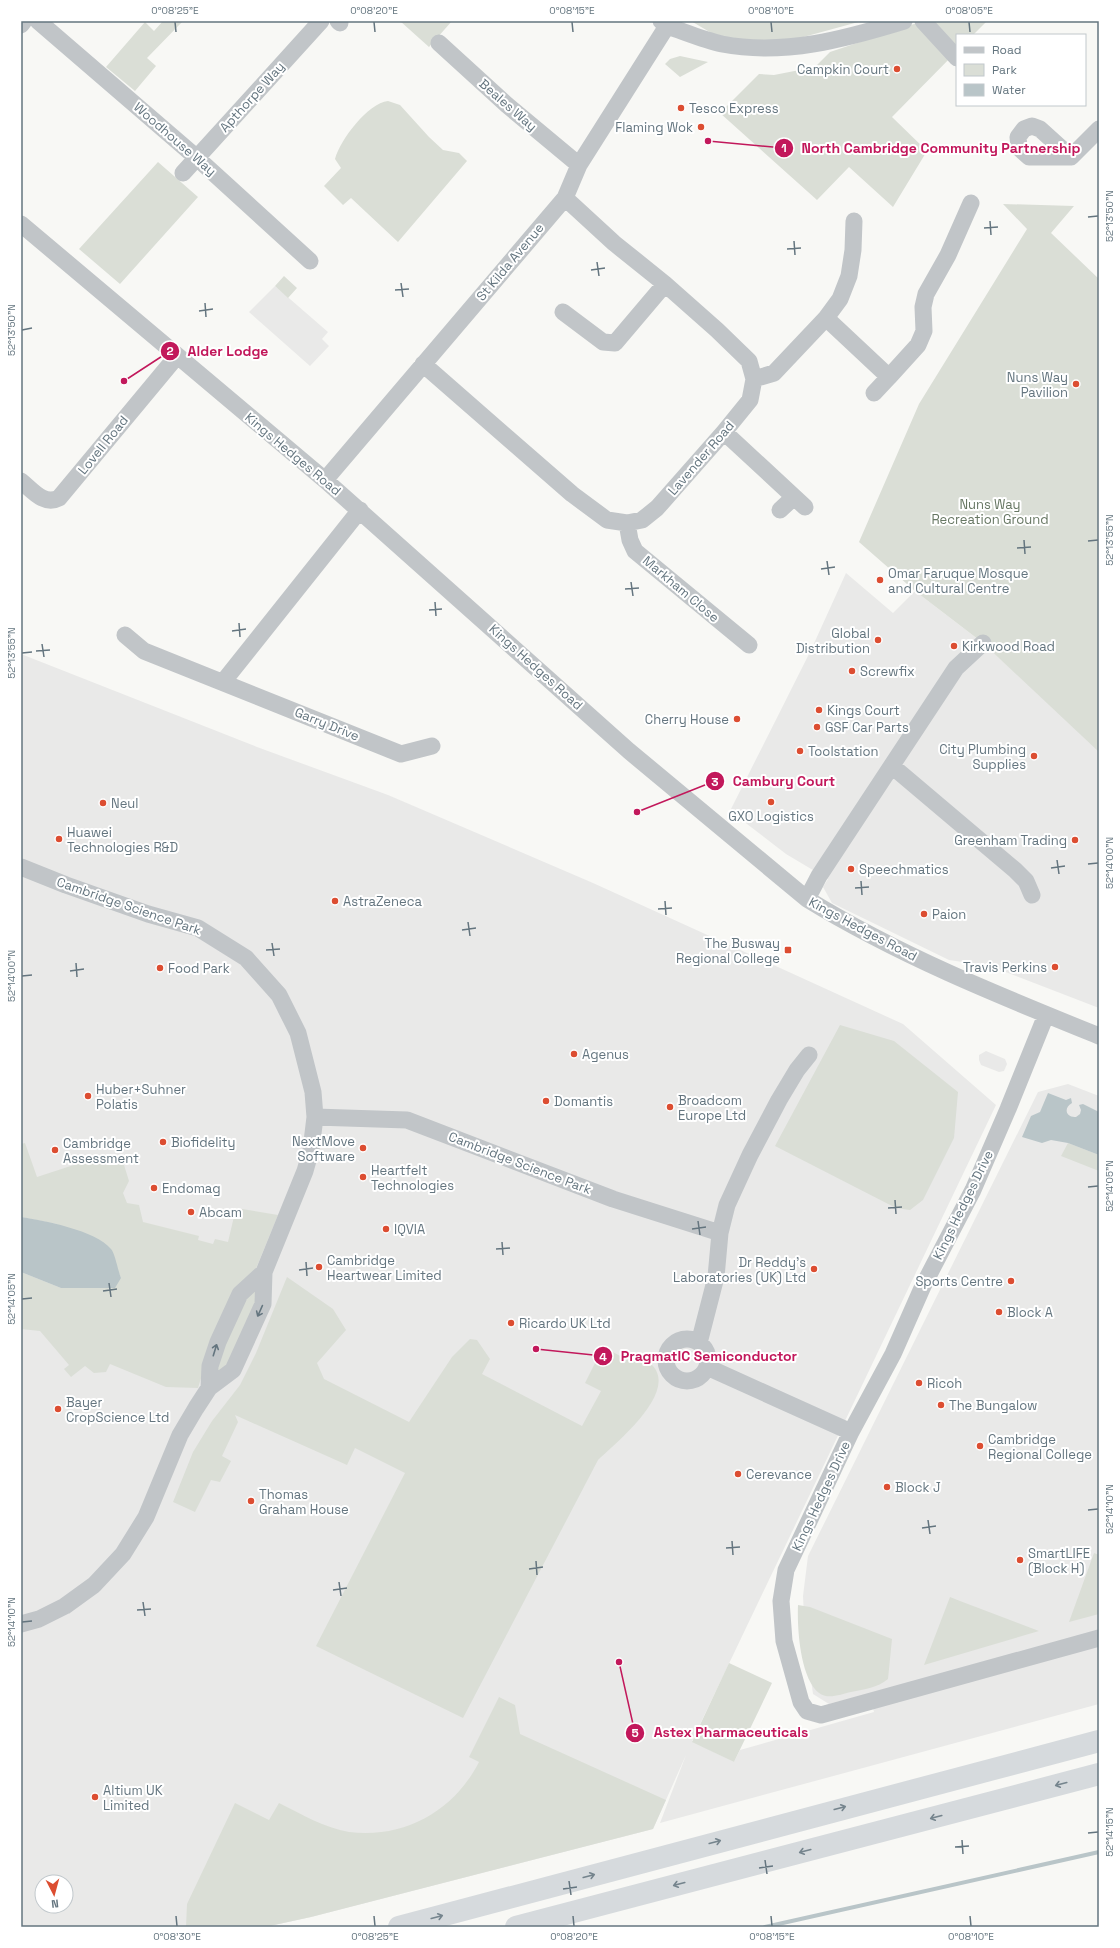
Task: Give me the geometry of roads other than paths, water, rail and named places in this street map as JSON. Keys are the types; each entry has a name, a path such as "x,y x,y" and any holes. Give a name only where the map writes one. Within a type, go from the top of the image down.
{"highway":[{"path":"399,1927 1099,1741"},
{"path":"516,1927 1099,1774"}],"street":[{"path":"21,25 24,21"},
{"name":"Woodhouse Way","path":"38,21 197,158 310,260"},
{"name":"Apthorpe Way","path":"183,173 321,21"},
{"path":"664,23 721,44 776,48 856,36 904,21"},
{"path":"923,21 956,57"},
{"name":"St Kilda Avenue","path":"325,480 565,198 579,165 664,23"},
{"name":"Beales Way","path":"439,43 507,105 579,165"},
{"path":"1071,158 1099,129"},
{"name":"Lavender Road","path":"423,364 572,494 607,520 628,523 642,520 657,508 724,432 750,400 754,379 749,361 665,284 614,243 565,198"},
{"path":"874,393 918,345 924,331 922,307 926,294 948,255 971,203"},
{"path":"754,379 774,373 826,318 840,299 849,276 853,250 854,221"},
{"name":"Kings Hedges Road","path":"21,224 360,510 629,751 807,899 839,919 892,946 1046,1015 1099,1036"},
{"path":"563,312 603,342 615,343 665,284"},
{"path":"826,318 889,377"},
{"name":"Lovell Road","path":"21,481 45,500 54,501 59,498 177,356"},
{"path":"724,432 799,502 780,510"},
{"path":"223,682 360,510"},
{"name":"Markham Close","path":"628,523 630,540 635,551 749,645"},
{"name":"Garry Drive","path":"125,635 144,651 401,754 432,746"},
{"path":"807,899 956,668 983,643"},
{"path":"892,766 1016,870 1026,881 1032,895"},
{"name":"Cambridge Science Park","path":"21,867 133,909 198,928 246,958 279,995 298,1033 313,1092 315,1117 311,1150 305,1171 264,1272 263,1304 233,1370 209,1388 180,1435 146,1517 123,1554 94,1585 64,1606 39,1619 21,1624"},
{"name":"Kings Hedges Drive","path":"1046,1015 973,1190 923,1286 893,1354 851,1432 786,1570 781,1601 784,1641 800,1702 807,1711 821,1715 1099,1638"},
{"path":"699,1343 716,1277 720,1233 727,1205 750,1155 797,1070 809,1055"},
{"name":"Cambridge Science Park","path":"315,1117 408,1120 613,1199 720,1233"},
{"name":"Cambridge Science Park","path":"209,1388 210,1366 218,1342 240,1294 264,1272"},
{"path":"687,1339 699,1343 707,1354 707,1367 698,1378 684,1381 673,1376 667,1366 667,1354 674,1343 687,1339"},
{"path":"707,1367 851,1432"}],"water":[{"path":"1048,1093 1066,1100 1071,1098 1072,1103 1067,1107 1067,1112 1070,1116 1076,1117 1080,1114 1081,1110 1079,1105 1083,1104 1099,1112 1099,1155 1068,1143 1051,1140 1042,1143 1022,1137 1031,1116 1040,1112"},
{"path":"21,1217 69,1227 104,1242 112,1251 121,1278 115,1288 61,1288 21,1272"}],"waterway":[{"path":"765,1927 1099,1852"}],"place":[{"name":"Campkin Court","path":"897,69"},
{"name":"Tesco Express","path":"681,108"},
{"name":"Flaming Wok","path":"701,127"},
{"name":"North Cambridge Community Partnership","path":"708,141"},
{"name":"Alder Lodge","path":"124,381"},
{"name":"Nuns Way Pavilion","path":"1076,384"},
{"name":"Omar Faruque Mosque and Cultural Centre","path":"880,580"},
{"name":"Global Distribution","path":"878,640"},
{"name":"Kirkwood Road","path":"954,646"},
{"name":"Screwfix","path":"852,671"},
{"name":"Kings Court","path":"819,710"},
{"name":"Cherry House","path":"737,719"},
{"name":"GSF Car Parts","path":"817,727"},
{"name":"Toolstation","path":"800,751"},
{"name":"City Plumbing Supplies","path":"1034,756"},
{"name":"GXO Logistics","path":"771,802"},
{"name":"Neul","path":"103,803"},
{"name":"Cambury Court","path":"637,812"},
{"name":"Huawei Technologies R&D","path":"59,839"},
{"name":"Greenham Trading","path":"1075,840"},
{"name":"Speechmatics","path":"851,869"},
{"name":"AstraZeneca","path":"335,901"},
{"name":"Paion","path":"924,914"},
{"name":"The Busway Regional College","path":"788,950"},
{"name":"Travis Perkins","path":"1055,967"},
{"name":"Food Park","path":"160,968"},
{"name":"Agenus","path":"574,1054"},
{"name":"Huber+Suhner Polatis","path":"88,1096"},
{"name":"Domantis","path":"546,1101"},
{"name":"Broadcom Europe Ltd","path":"670,1107"},
{"name":"Biofidelity","path":"163,1142"},
{"name":"NextMove Software","path":"363,1148"},
{"name":"Cambridge Assessment","path":"55,1150"},
{"name":"Heartfelt Technologies","path":"363,1177"},
{"name":"Endomag","path":"154,1188"},
{"name":"Abcam","path":"191,1212"},
{"name":"IQVIA","path":"386,1229"},
{"name":"Cambridge Heartwear Limited","path":"319,1267"},
{"name":"Dr Reddy's Laboratories (UK) Ltd","path":"814,1269"},
{"name":"Sports Centre","path":"1011,1281"},
{"name":"Block A","path":"999,1312"},
{"name":"Ricardo UK Ltd","path":"511,1323"},
{"name":"PragmatIC Semiconductor","path":"536,1349"},
{"name":"Ricoh","path":"919,1383"},
{"name":"The Bungalow","path":"941,1405"},
{"name":"Bayer CropScience Ltd","path":"58,1409"},
{"name":"Cambridge Regional College","path":"980,1446"},
{"name":"Cerevance","path":"738,1474"},
{"name":"Block J","path":"887,1487"},
{"name":"Thomas Graham House","path":"251,1501"},
{"name":"SmartLIFE (Block H)","path":"1020,1560"},
{"name":"Astex Pharmaceuticals","path":"619,1662"},
{"name":"Altium UK Limited","path":"95,1797"}],"park label":[{"name":"Nuns Way Recreation Ground","path":"990,512"}]}
